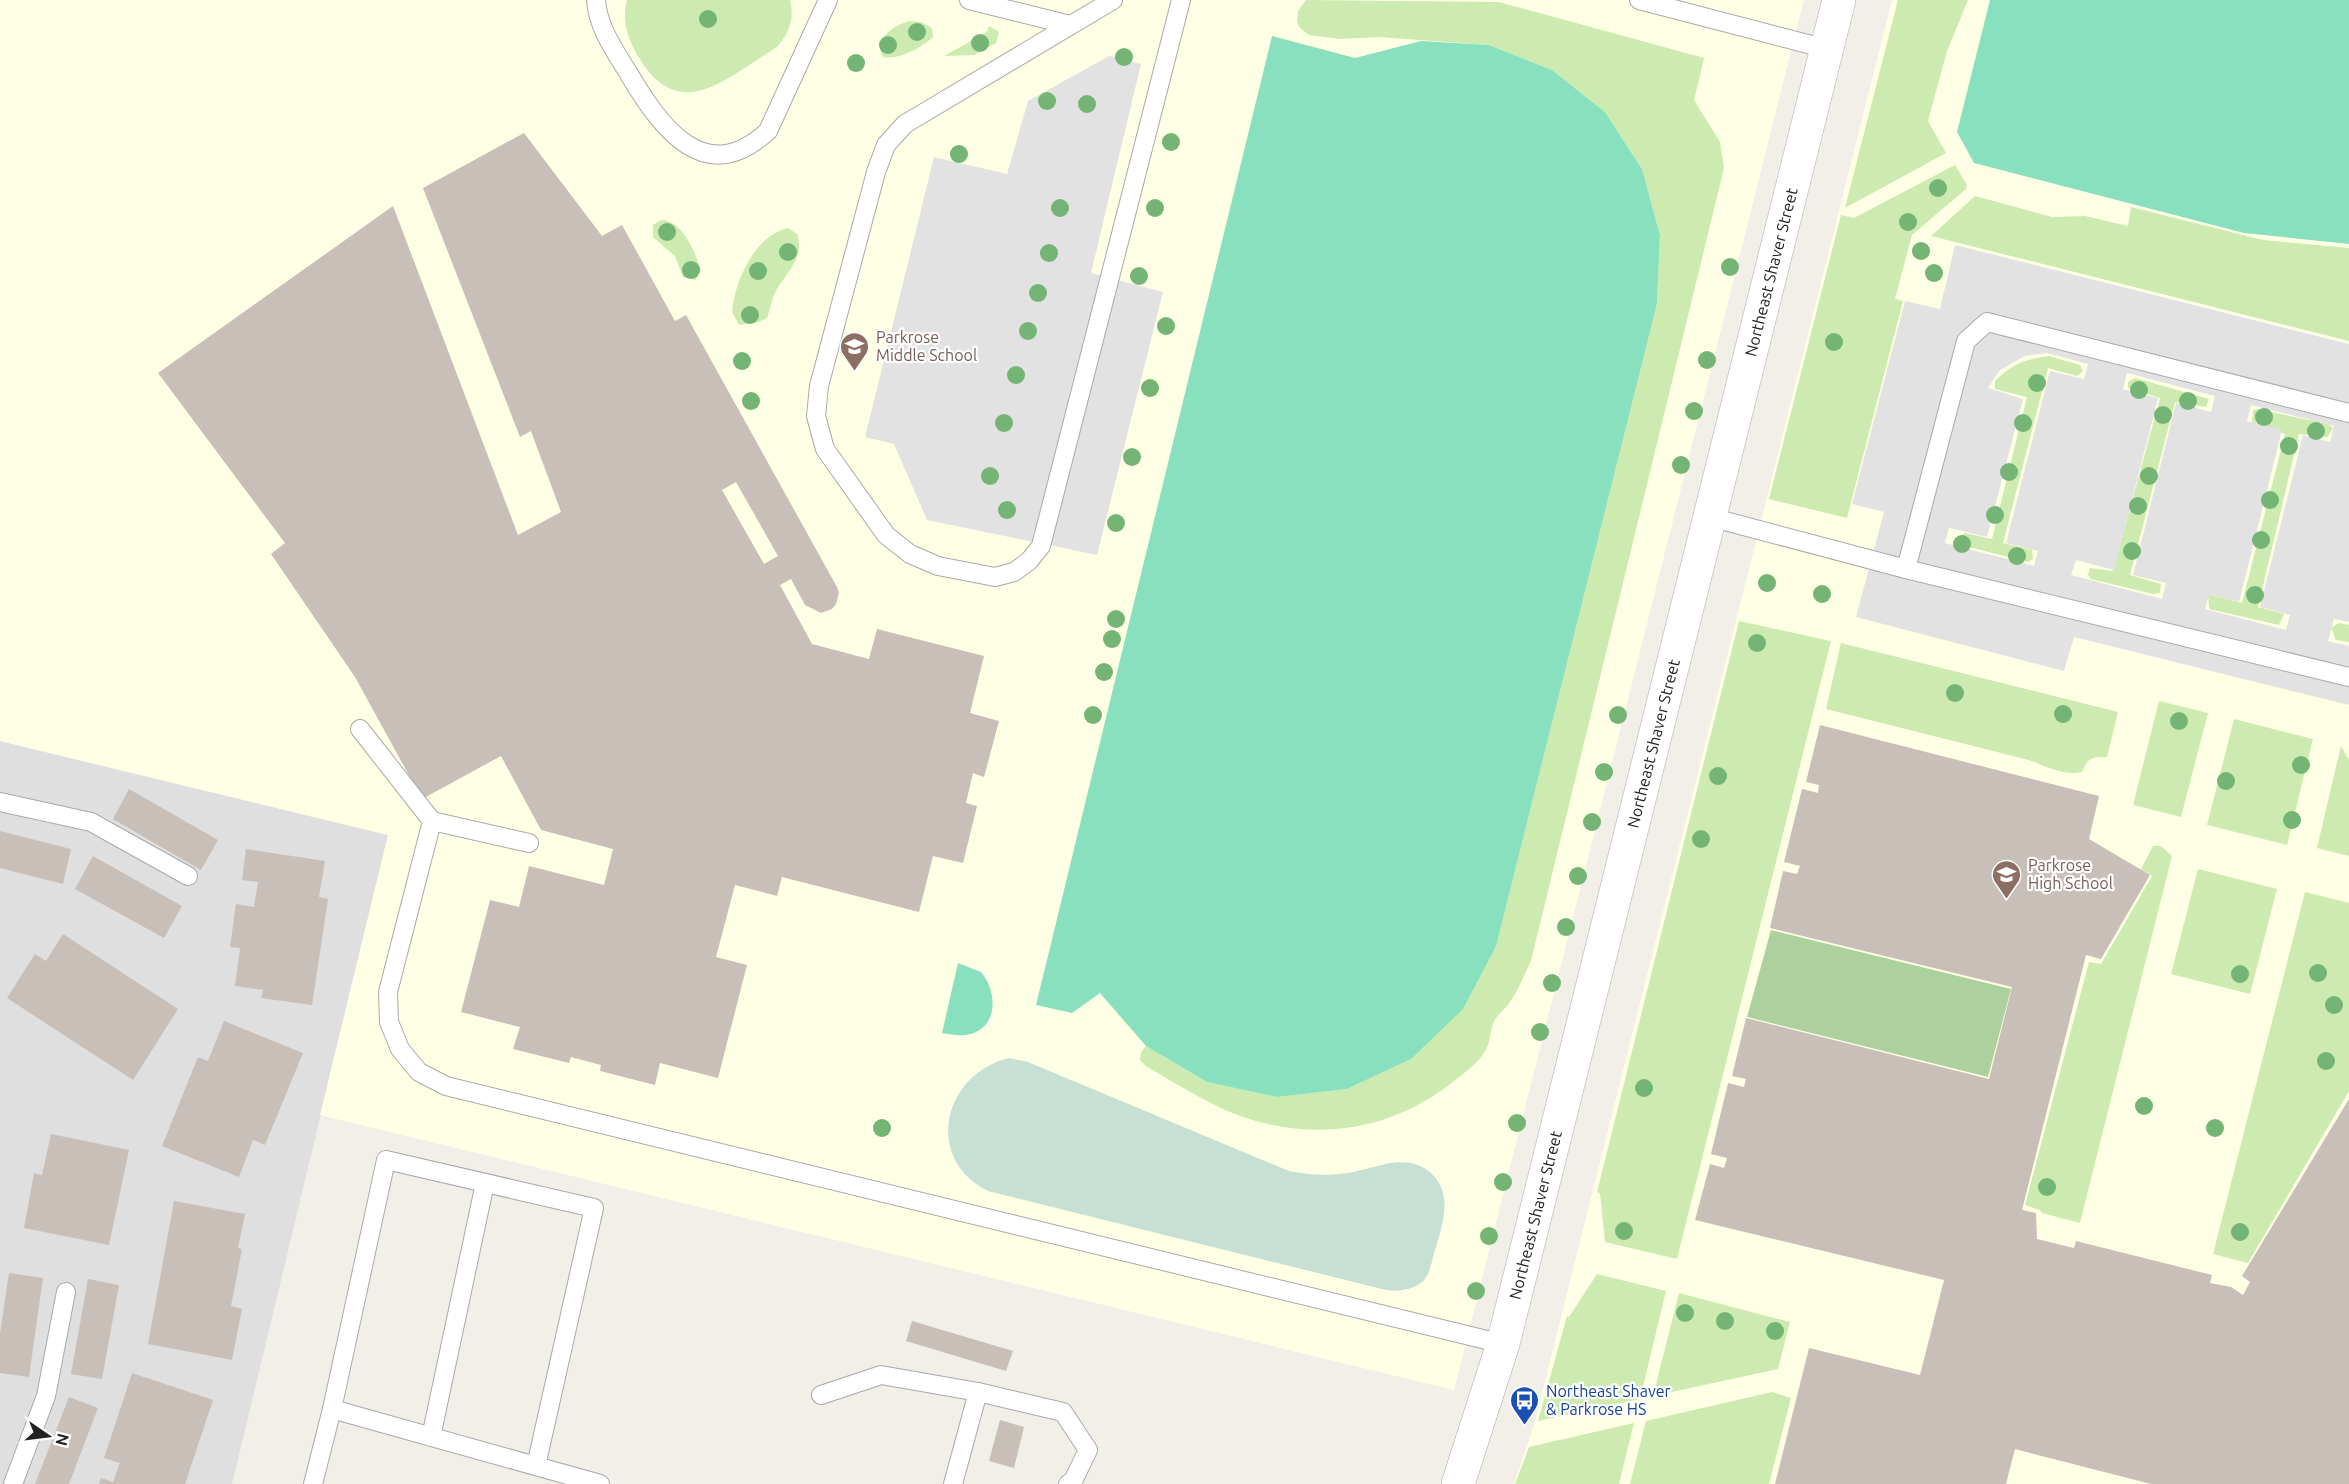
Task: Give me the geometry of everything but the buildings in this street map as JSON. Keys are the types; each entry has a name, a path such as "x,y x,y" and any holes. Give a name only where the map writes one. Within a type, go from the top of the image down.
{"street":[{"name":"Northeast Shaver Street","path":"1458,1484 1503,1344 1839,0"}],"lane":[{"path":"596,0 597,13 605,33 652,113 678,139 695,150 714,155 735,153 753,145 768,131 828,0"},
{"path":"969,0 1070,25"},
{"path":"1113,0 905,124 886,145 876,172 819,386 816,416 825,449 886,535 910,554 938,566 995,577 1014,572 1029,561 1041,546 1181,0"},
{"path":"1639,0 1827,49"},
{"path":"1906,569 1966,341 1987,322 2349,413"},
{"path":"1710,517 1906,569 2349,677"},
{"path":"360,729 432,821 529,843"},
{"path":"0,802 91,822 188,876"},
{"path":"432,821 388,992 389,1022 400,1049 419,1072 446,1086 1503,1344"},
{"path":"313,1484 332,1409 386,1160 594,1208 536,1466"},
{"path":"431,1437 485,1183"},
{"path":"13,1484 46,1396 66,1292"},
{"path":"821,1395 881,1375 978,1392 1063,1412 1088,1450 1073,1481 1068,1484"},
{"path":"953,1484 978,1392"},
{"path":"332,1409 600,1484"}],"shaded area":[{"name":"Parkrose Middle School","path":"0,0 1804,0 1454,1390 320,1115 388,835 0,741"},
{"name":"Parkrose High School","path":"1892,0 2349,0 2349,1484 1514,1484 1534,1425"},
{"path":"1109,56 1141,64 1091,273 1163,292 1097,555 927,520 894,444 865,437 934,157 1007,174 1028,101"},
{"path":"1955,245 2349,344 2349,622 2334,619 2328,641 2349,646 2349,705 2074,637 2064,671 1856,617 1884,512 1852,504 1905,301 1940,309","holes":["2047,353 2088,364 2084,379 2050,371 2006,543 2038,551 2034,566 1945,543 1949,528 1987,537 2023,399 1988,388 2000,370 2025,356","2127,373 2215,396 2211,412 2176,403 2133,575 2166,583 2162,599 2071,575 2076,560 2114,570 2158,398 2123,389","2251,405 2334,426 2330,442 2303,435 2260,607 2290,615 2286,630 2205,609 2209,594 2239,602 2282,430 2247,421"]},
{"path":"0,741 388,835 232,1484 0,1484"},
{"path":"1009,1058 1028,1062 1289,1171 1319,1175 1341,1174 1406,1162 1424,1168 1440,1185 1445,1205 1428,1273 1424,1280 1411,1288 1386,1290 988,1191 968,1177 955,1159 949,1139 949,1118 956,1099 969,1081 986,1067"}],"green space":[{"path":"627,0 790,0 792,13 788,31 777,47 724,81 707,89 690,92 673,90 657,80 641,61 627,32 625,8"},
{"path":"1306,0 1499,2 1704,58 1694,100 1720,142 1724,168 1531,961 1513,997 1493,1023 1484,1053 1466,1072 1430,1098 1404,1112 1377,1122 1349,1128 1321,1130 1264,1123 1235,1114 1201,1098 1147,1067 1140,1060 1141,1052 1146,1046 1207,1082 1277,1097 1347,1089 1411,1059 1657,303 1660,235 1642,169 1605,112 1552,70 1489,45 1379,37 1340,39 1309,35 1300,28 1297,22 1298,11"},
{"path":"1898,0 1968,0 1947,51 1928,121 1946,153 1845,208"},
{"path":"1990,0 2349,0 2349,244 2244,233 1974,163 1957,132"},
{"path":"909,21 921,22 932,28 933,37 910,52 896,57 883,57 880,49 886,34 898,25"},
{"path":"989,26 999,32 996,43 974,55 944,56 987,32"},
{"path":"1272,36 1355,58 1421,41 1489,45 1552,70 1605,112 1642,169 1660,235 1657,303 1496,946 1463,1009 1411,1059 1347,1089 1277,1097 1207,1082 1146,1046 1100,993 1072,1013 1036,1005"},
{"path":"1955,165 1967,185 1966,189 1912,235 1895,299 1903,301 1847,518 1769,499 1841,215 1854,218"},
{"path":"1975,196 2052,217 2085,216 2128,226 2131,207 2263,240 2349,248 2349,341 1931,236"},
{"path":"661,220 669,221 676,226 687,239 701,271 695,280 683,277 675,256 653,237 653,225"},
{"path":"788,228 797,234 799,251 793,266 774,295 767,318 759,322 739,325 732,312 737,287 748,261 765,240"},
{"path":"2049,356 2080,365 2083,371 2077,376 2048,368 2003,543 2032,550 2033,559 2028,562 1957,544 1955,539 1965,533 1992,539 2027,397 1995,389 1995,381 2007,370 2020,363"},
{"path":"2135,378 2209,399 2206,407 2175,402 2130,575 2161,584 2160,593 2153,594 2091,579 2088,575 2090,568 2113,571 2160,398 2128,388 2128,382"},
{"path":"2257,409 2328,424 2333,428 2328,437 2299,434 2258,607 2284,614 2279,625 2209,609 2208,594 2242,603 2285,434 2252,424 2253,411"},
{"path":"1739,621 1831,641 1677,1259 1605,1242 1600,1193 1597,1192"},
{"path":"2339,623 2349,625 2349,642 2336,640 2331,628"},
{"path":"1841,643 2118,712 2107,757 2091,759 2086,763 2082,772 2067,773 2029,760 1826,709"},
{"path":"2159,701 2208,713 2181,817 2133,805"},
{"path":"2234,719 2313,739 2287,845 2207,825"},
{"path":"2341,746 2349,760 2349,856 2317,848"},
{"path":"2153,846 2161,846 2172,856 2080,1223 2042,1213 2040,1210 2025,1205 2089,962 2101,964 2152,876 2141,869"},
{"path":"2198,869 2277,889 2250,994 2171,974"},
{"path":"2305,892 2349,903 2349,1091 2248,1263 2213,1254"},
{"path":"1771,930 2011,989 1988,1077 1747,1017"},
{"path":"958,963 981,972 987,980 992,999 990,1018 985,1026 977,1032 966,1035 942,1033"},
{"path":"1597,1274 1666,1291 1640,1399 1538,1421 1567,1316 1569,1317"},
{"path":"1679,1293 1790,1322 1778,1369 1653,1396"},
{"path":"1772,1392 1791,1398 1769,1484 1630,1484 1646,1421"},
{"path":"1634,1423 1619,1484 1515,1484 1529,1447"}],"place":[{"name":"Parkrose Middle School","path":"855,372"},
{"name":"Parkrose High School","path":"2007,900"},
{"name":"Northeast Shaver & Parkrose HS","path":"1525,1426"}]}
